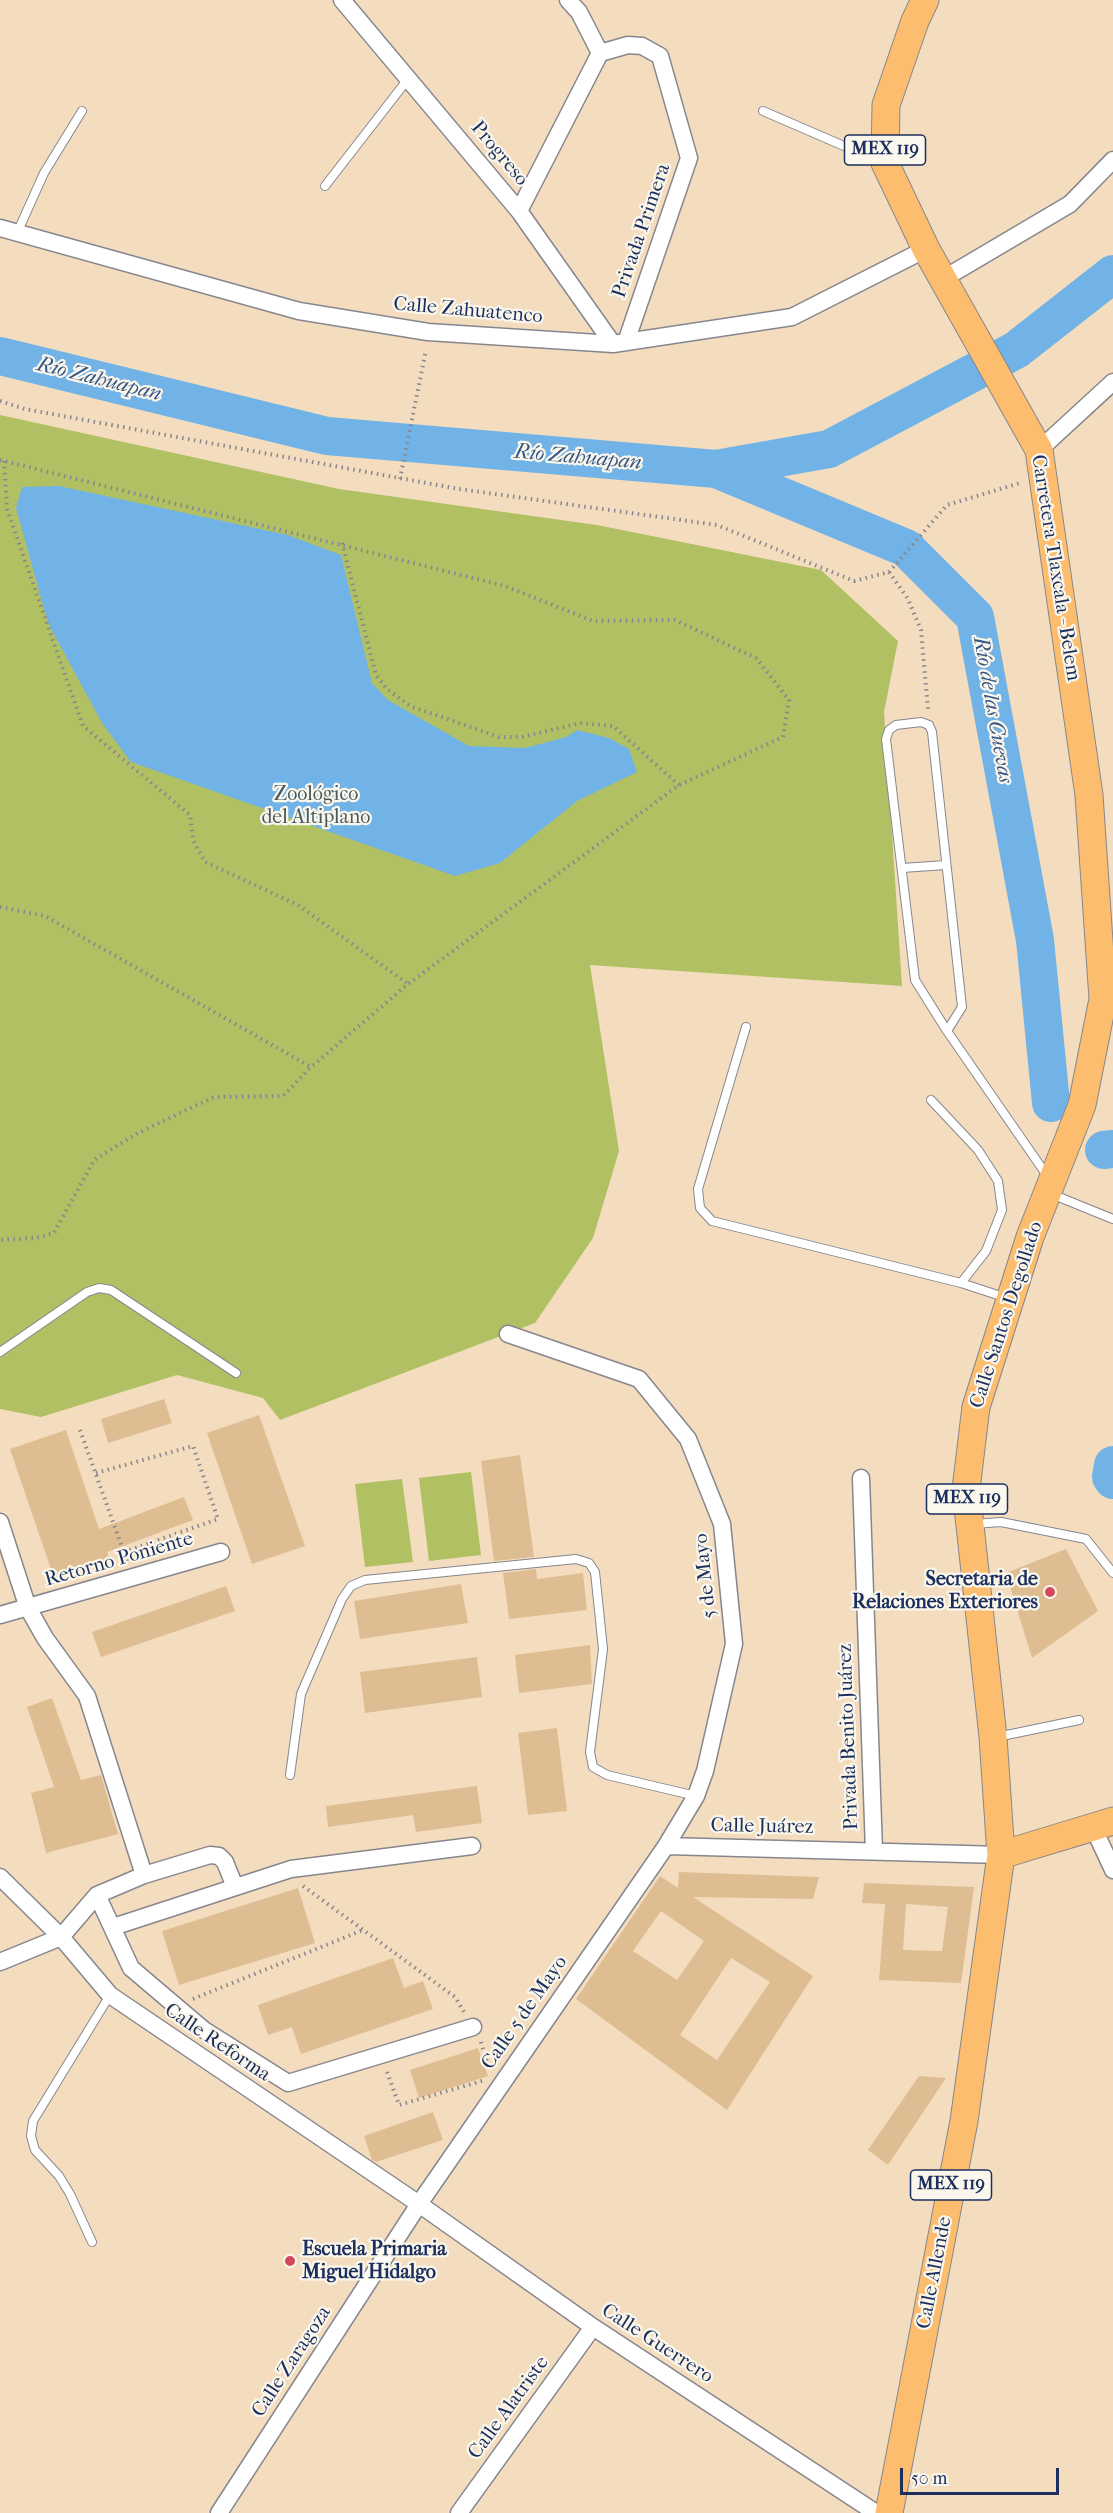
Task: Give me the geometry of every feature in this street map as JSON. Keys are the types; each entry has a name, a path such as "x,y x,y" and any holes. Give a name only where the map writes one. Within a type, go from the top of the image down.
{"main road":[{"name":"Carretera Tlaxcala - Belem","path":"925,0 915,21 886,105 885,163 926,249 1039,456 1089,795 1103,999 1082,1105"},
{"name":"Calle Santos Degollado","path":"1001,1855 993,1737 966,1489 976,1407 1011,1299 1082,1105"},
{"path":"1001,1855 1103,1824"},
{"name":"Calle Allende","path":"889,2513 964,2121 1001,1855"}],"street":[{"name":"Progreso","path":"343,0 519,211 620,343"},
{"path":"519,211 600,53 579,12 568,0"},
{"name":"Privada Primera","path":"600,53 628,45 642,46 660,56 689,158 620,343"},
{"path":"946,285 1070,204 1113,160"},
{"name":"Calle Zahuatenco","path":"0,228 299,311 428,333 620,343 792,317 926,249"},
{"path":"1039,456 1113,382"},
{"name":"5 de Mayo","path":"508,1334 639,1379 688,1439 722,1524 734,1644 705,1771 696,1796 666,1846"},
{"name":"Privada Benito Juárez","path":"861,1478 874,1851"},
{"path":"0,1522 28,1608 45,1638 87,1696 144,1875"},
{"name":"Retorno Poniente","path":"0,1615 221,1552"},
{"path":"1103,1824 1113,1870"},
{"path":"113,1927 291,1869 472,1846"},
{"name":"Calle Juárez","path":"666,1846 1001,1855"},
{"name":"Calle 5 de Mayo","path":"419,2205 666,1846"},
{"path":"0,1962 61,1937 97,1895 144,1875 210,1855 219,1856 225,1862 235,1887"},
{"name":"Calle Reforma","path":"0,1877 61,1937 110,1995 419,2205"},
{"name":"Calle Reforma","path":"97,1895 131,1968 204,2030 288,2083 380,2055"},
{"path":"380,2055 473,2027"},
{"name":"Calle Guerrero","path":"419,2205 593,2327 876,2513"},
{"name":"Calle Zaragoza","path":"219,2513 419,2205"},
{"name":"Calle Alatriste","path":"459,2513 593,2327"}],"lane":[{"path":"325,186 408,79"},
{"path":"17,233 44,173 82,111"},
{"path":"763,111 885,163"},
{"path":"947,1031 962,1007 932,732 929,725 921,722 896,725 889,730 886,739 915,980 947,1031 1050,1188 1113,1219"},
{"path":"902,868 946,865"},
{"path":"746,1027 698,1189 700,1208 712,1221 961,1283 1011,1299"},
{"path":"931,1100 978,1150 998,1181 1002,1210 986,1251 961,1283"},
{"path":"0,1352 87,1292 99,1288 111,1290 236,1373"},
{"path":"970,1524 1001,1522 1086,1539 1113,1573"},
{"path":"290,1775 301,1694 342,1599 351,1586 365,1580 576,1559 589,1563 595,1572 603,1649 590,1752 593,1767 607,1775 696,1796"},
{"path":"993,1737 1079,1720"},
{"path":"92,2242 70,2194 59,2176 35,2150 31,2136 33,2121 110,1995"}],"path":[{"path":"400,478 425,363"},
{"path":"0,401 25,409 459,489 717,525 854,581 889,572 947,505 1039,456"},
{"path":"0,1240 35,1238 54,1233 94,1160 138,1133 214,1097 283,1096 311,1067 408,984 679,785 783,737 789,700 756,658 675,620 593,621 505,586 342,543 2,461 7,509 83,726 190,815 193,840 205,862 298,905 408,984"},
{"path":"342,543 376,675 387,689 410,706 499,737 522,737 580,723 613,726 679,785"},
{"path":"889,572 908,599 921,630 929,725"},
{"path":"0,907 45,916 311,1067"},
{"path":"80,1430 132,1579"},
{"name":"Retorno Poniente","path":"96,1473 193,1446 218,1519 124,1552"},
{"path":"284,1873 455,1997 482,2043 491,2078 399,2105 380,2055"},
{"path":"175,2006 363,1930"}],"green space":[{"name":"Zoológico del Altiplano","path":"0,415 339,489 597,525 821,570 898,641 884,712 902,986 590,965 619,1151 593,1238 535,1323 280,1420 263,1398 177,1375 41,1417 0,1409"},
{"path":"471,1472 481,1555 429,1561 419,1478"},
{"path":"402,1479 413,1562 365,1567 355,1484"}],"water":[{"path":"59,486 288,535 341,555 372,683 388,700 469,746 525,748 566,737 577,730 609,738 629,749 637,772 577,801 500,863 455,876 131,762 102,723 48,623 16,508 22,487"}],"building":[{"path":"164,1399 172,1423 108,1443 101,1419"},
{"path":"259,1415 305,1546 252,1564 207,1433"},
{"path":"66,1430 99,1529 184,1497 193,1520 107,1552 110,1559 54,1578 10,1449"},
{"path":"520,1455 534,1557 494,1561 481,1461"},
{"name":"Secretaria de Relaciones Exteriores","path":"1066,1549 1098,1611 1032,1658 1006,1573"},
{"path":"536,1569 537,1579 583,1573 587,1610 509,1619 503,1573"},
{"path":"461,1584 468,1623 360,1639 354,1601"},
{"path":"226,1586 235,1611 101,1657 92,1632"},
{"path":"590,1645 592,1684 519,1693 515,1655"},
{"path":"477,1657 482,1697 365,1713 360,1672"},
{"path":"52,1698 81,1780 101,1775 118,1834 46,1853 31,1793 54,1787 27,1707"},
{"path":"557,1728 567,1811 528,1815 518,1733"},
{"path":"477,1786 482,1823 416,1832 413,1815 328,1827 326,1806"},
{"path":"679,1872 819,1877 813,1899 693,1897 813,1976 727,2110 576,1999 660,1876 678,1888","holes":["661,1911 704,1941 677,1980 633,1951","731,1958 770,1982 717,2060 680,2035"]},
{"path":"864,1883 974,1887 961,1983 879,1980 885,1904 862,1903","holes":["906,1904 948,1907 942,1951 903,1950"]},
{"path":"298,1888 315,1943 179,1985 162,1931"},
{"path":"393,1958 404,1988 423,1981 433,2009 301,2054 292,2027 268,2035 258,2005"},
{"path":"478,2048 488,2076 419,2098 410,2070"},
{"path":"919,2076 946,2078 888,2165 868,2150"},
{"path":"433,2112 443,2140 376,2162 372,2160 364,2136"}],"waterway":[{"name":"Río Zahuapan","path":"0,356 327,436 716,469 829,449 1016,350 1113,274"},
{"name":"Río de las Cuevas","path":"716,469 906,548 975,617 1035,940 1051,1103"},
{"name":"Río de las Cuevas","path":"1104,1150 1113,1149"},
{"name":"Río de las Cuevas","path":"1113,1465 1111,1477 1113,1480"}],"place":[{"name":"Secretaria de Relaciones Exteriores","path":"1050,1592"},
{"name":"Escuela Primaria Miguel Hidalgo","path":"290,2261"}]}
